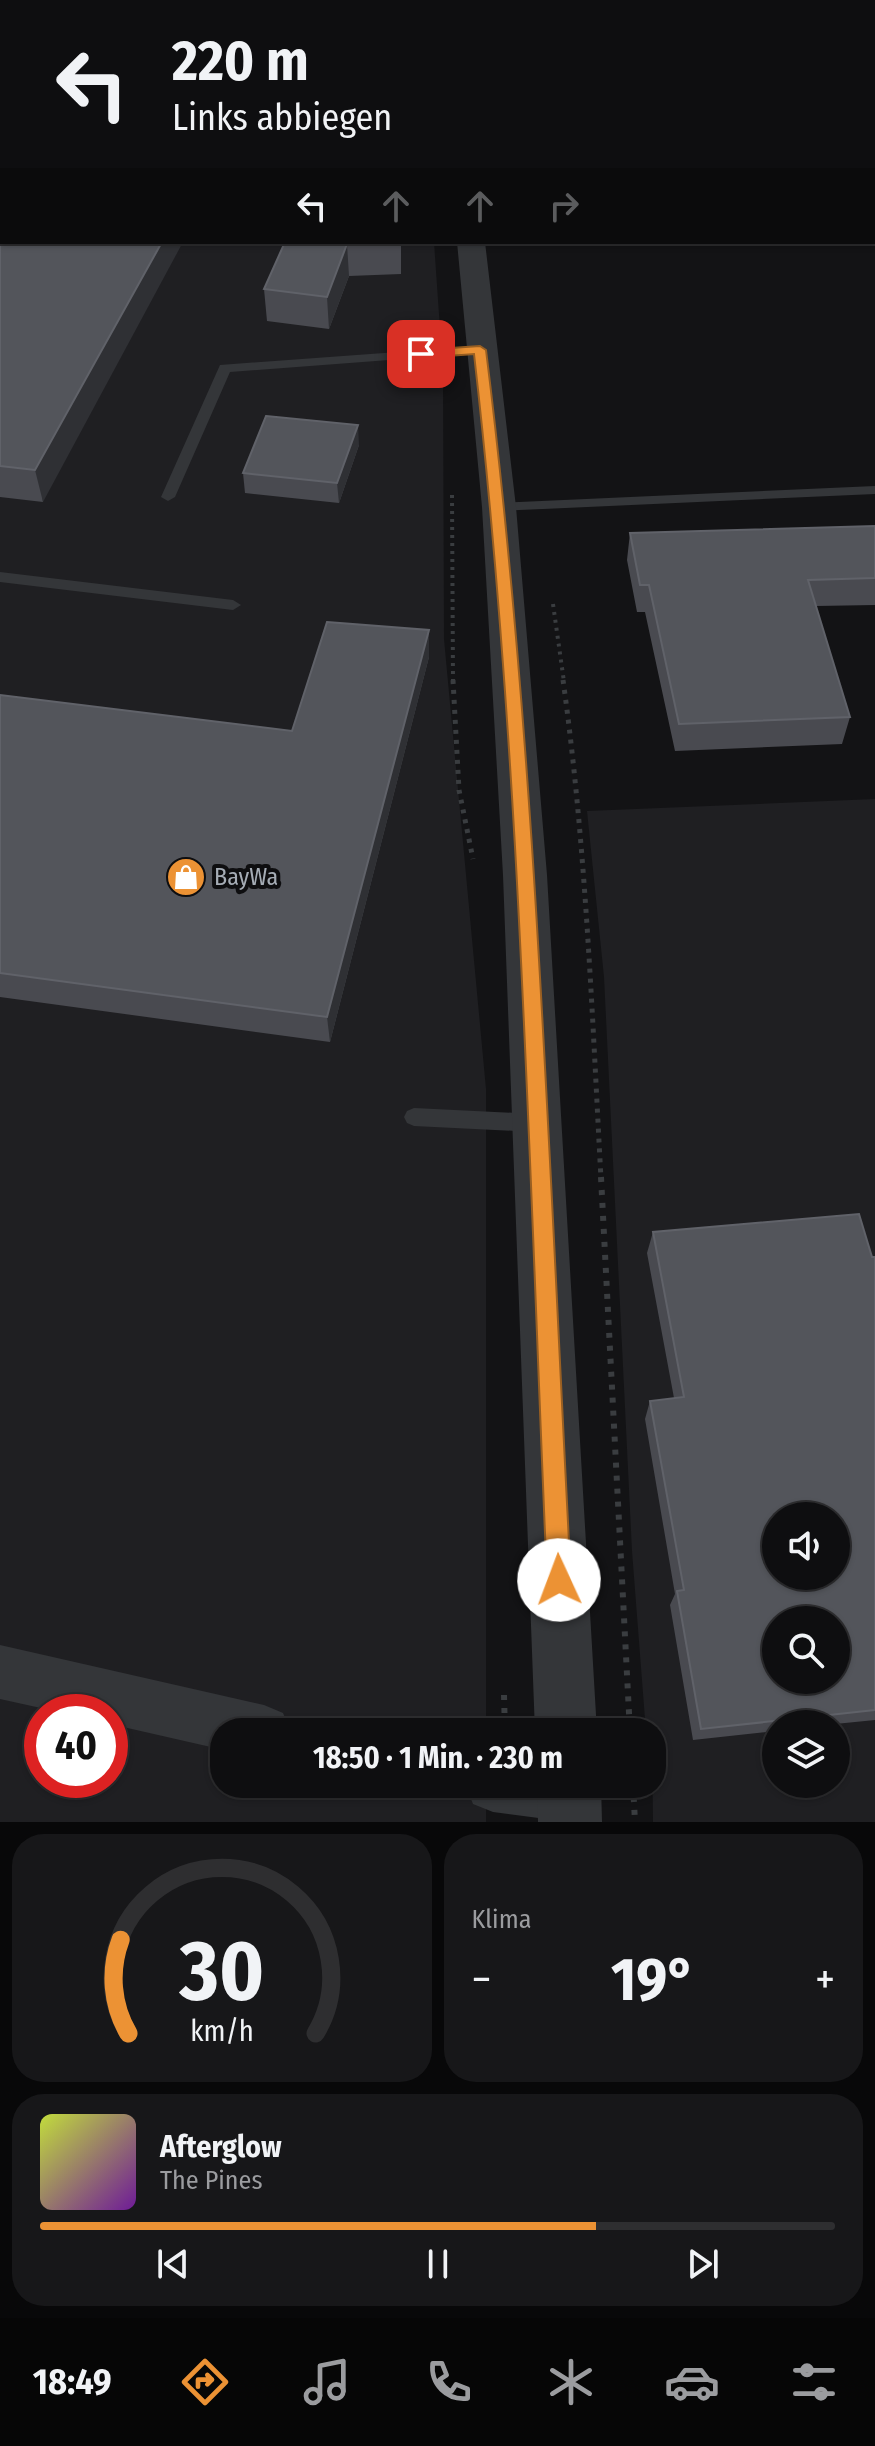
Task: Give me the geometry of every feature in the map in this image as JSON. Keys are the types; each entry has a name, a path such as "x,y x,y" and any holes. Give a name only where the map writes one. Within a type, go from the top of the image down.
{"street":[{"path":"471,244 499,507 538,1124 565,1718"},
{"path":"0,1672 210,1720"}],"lane":[{"path":"168,497 225,368 480,350"},
{"path":"395,356 397,378"},
{"path":"499,507 875,490"},
{"path":"0,577 233,605"},
{"path":"414,1117 538,1124"}],"path":[{"path":"634,1798 635,1822"}],"shaded area":[{"path":"0,244 434,244 443,372 444,639 486,1089 486,1718 210,1718 210,1798 486,1798 486,1822 0,1822"},
{"path":"875,799 875,1822 653,1822 653,1798 666,1798 666,1718 645,1718 632,1551 604,977 587,811"}],"building":[{"path":"0,244 161,244 35,470 0,466"},
{"path":"284,244 347,244 327,297 264,289"},
{"path":"266,416 358,425 337,483 243,473"},
{"path":"875,526 875,578 808,580 850,717 679,724 649,585 640,585 630,533"},
{"name":"BayWa","path":"327,622 429,630 327,1017 0,973 0,695 292,731"},
{"path":"859,1214 872,1257 875,1257 875,1710 850,1713 850,1710 762,1710 762,1722 701,1729 677,1591 684,1590 650,1401 684,1397 653,1232"}],"place":[{"name":"BayWa","path":"186,877"}],"route":[{"path":"421,354 480,350 499,507 525,875 559,1580"}]}
